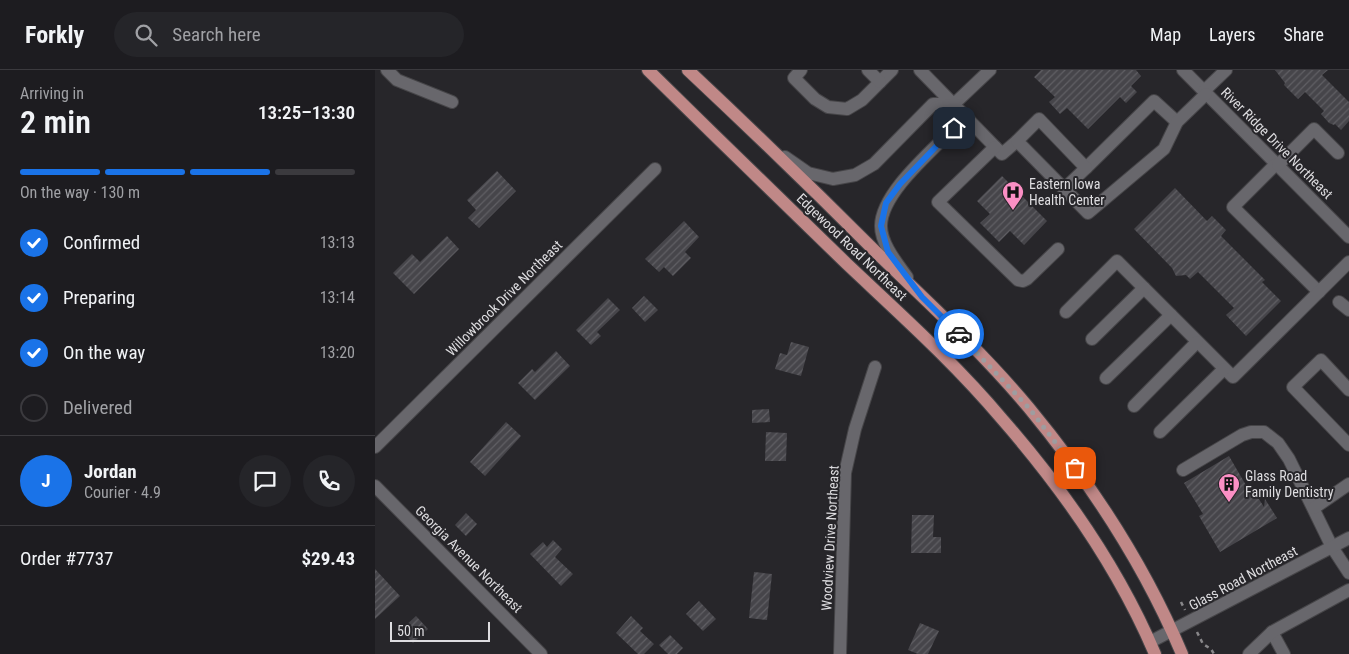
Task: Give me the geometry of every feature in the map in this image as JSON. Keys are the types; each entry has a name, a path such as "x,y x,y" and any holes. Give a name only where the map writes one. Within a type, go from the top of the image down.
{"main road":[{"name":"Edgewood Road Northeast","path":"648,70 942,355 1001,418 1057,486 1093,537 1123,588 1153,648"},
{"name":"Edgewood Road Northeast","path":"688,70 771,148 922,297 1029,408 1075,468 1115,526 1139,567 1173,632 1182,654"}],"street":[{"path":"387,70 397,80 453,102"},
{"path":"868,70 880,82"},
{"path":"794,73 815,99 828,107 847,109 861,100 892,70"},
{"path":"920,70 1002,154 1039,119 1086,168"},
{"path":"771,148 808,173 833,179 855,175 874,164 933,104 954,104 990,70"},
{"name":"River Ridge Drive Northeast","path":"1183,70 1349,237"},
{"path":"1017,140 1088,214 1164,149 1177,122 1226,70"},
{"path":"1064,189 1153,101 1177,122"},
{"path":"922,297 888,252 881,226 886,203 900,184 954,128 954,104"},
{"path":"1319,292 1233,206 1314,129 1338,154"},
{"path":"995,147 938,202 1017,280 1023,281 1027,278 1058,249"},
{"name":"Willowbrook Drive Northeast","path":"375,447 655,169"},
{"path":"1066,312 1117,261 1233,377 1349,262"},
{"path":"1092,339 1144,288"},
{"path":"1107,378 1171,315"},
{"path":"1134,406 1197,342"},
{"path":"1349,390 1321,360 1293,387 1349,445"},
{"name":"Woodview Drive Northeast","path":"840,654 845,473 855,429 875,367"},
{"path":"1160,432 1225,369"},
{"path":"1183,470 1242,435 1251,432 1264,432 1278,443 1289,459 1332,547 1349,573"},
{"path":"1314,508 1349,484"},
{"name":"Georgia Avenue Northeast","path":"375,486 541,654"},
{"name":"Glass Road Northeast","path":"1153,648 1173,632 1349,538"},
{"path":"1249,654 1273,632 1349,590"},
{"path":"1273,632 1284,654"}],"building":[{"path":"1041,70 1136,70 1141,76 1131,86 1137,92 1126,103 1120,97 1088,129 1067,108 1060,114 1049,102 1055,97 1034,77"},
{"path":"1275,70 1328,70 1322,75 1349,102 1349,121 1341,130 1335,124 1329,123 1321,114 1324,111 1305,92 1298,99 1284,85 1285,83"},
{"path":"497,171 516,191 479,228 468,218 476,210 467,200"},
{"name":"Eastern Iowa Health Center","path":"1002,176 1047,221 1024,245 1010,231 999,242 980,223 990,214 977,201"},
{"path":"1175,188 1207,221 1212,216 1226,230 1221,236 1265,280 1262,282 1281,301 1246,336 1226,315 1234,308 1198,272 1190,279 1186,275 1176,276 1172,268 1134,229"},
{"path":"684,221 699,237 685,252 691,258 673,276 664,267 659,272 645,259"},
{"path":"447,236 459,249 414,294 393,273 412,254 420,262"},
{"path":"644,296 658,310 645,322 632,308"},
{"path":"608,298 620,310 597,332 601,336 591,345 576,330"},
{"path":"791,342 809,347 801,376 775,369 780,353 787,355"},
{"path":"556,351 570,366 535,400 518,383 532,369 535,372"},
{"path":"769,409 770,422 752,423 752,410"},
{"path":"506,422 521,436 485,476 470,462"},
{"path":"766,432 787,433 786,461 765,461"},
{"name":"Glass Road Family Dentistry","path":"1229,456 1247,487 1250,485 1264,507 1265,499 1277,518 1220,552 1199,516 1203,514 1184,483"},
{"path":"466,513 477,524 466,536 455,525"},
{"path":"912,515 934,515 933,537 941,537 941,553 911,553"},
{"path":"553,540 562,549 555,557 573,574 561,586 530,554 543,542 547,547"},
{"path":"375,569 400,596 375,619"},
{"path":"754,572 772,574 767,620 749,618"},
{"path":"699,601 716,619 703,631 686,614"},
{"path":"416,616 428,629 413,643 401,630"},
{"path":"631,616 643,628 640,631 654,644 644,654 638,654 616,633"},
{"path":"920,623 939,631 928,654 918,654 908,650"},
{"path":"670,635 683,648 677,654 668,654 659,645"}],"way so far":[{"path":"959,334 1029,408 1075,468"}],"place":[{"name":"Eastern Iowa Health Center","path":"1013,211"},
{"name":"Glass Road Family Dentistry","path":"1229,503"}],"route":[{"path":"954,128 900,184 886,203 881,226 888,252 922,297 959,334"}]}
